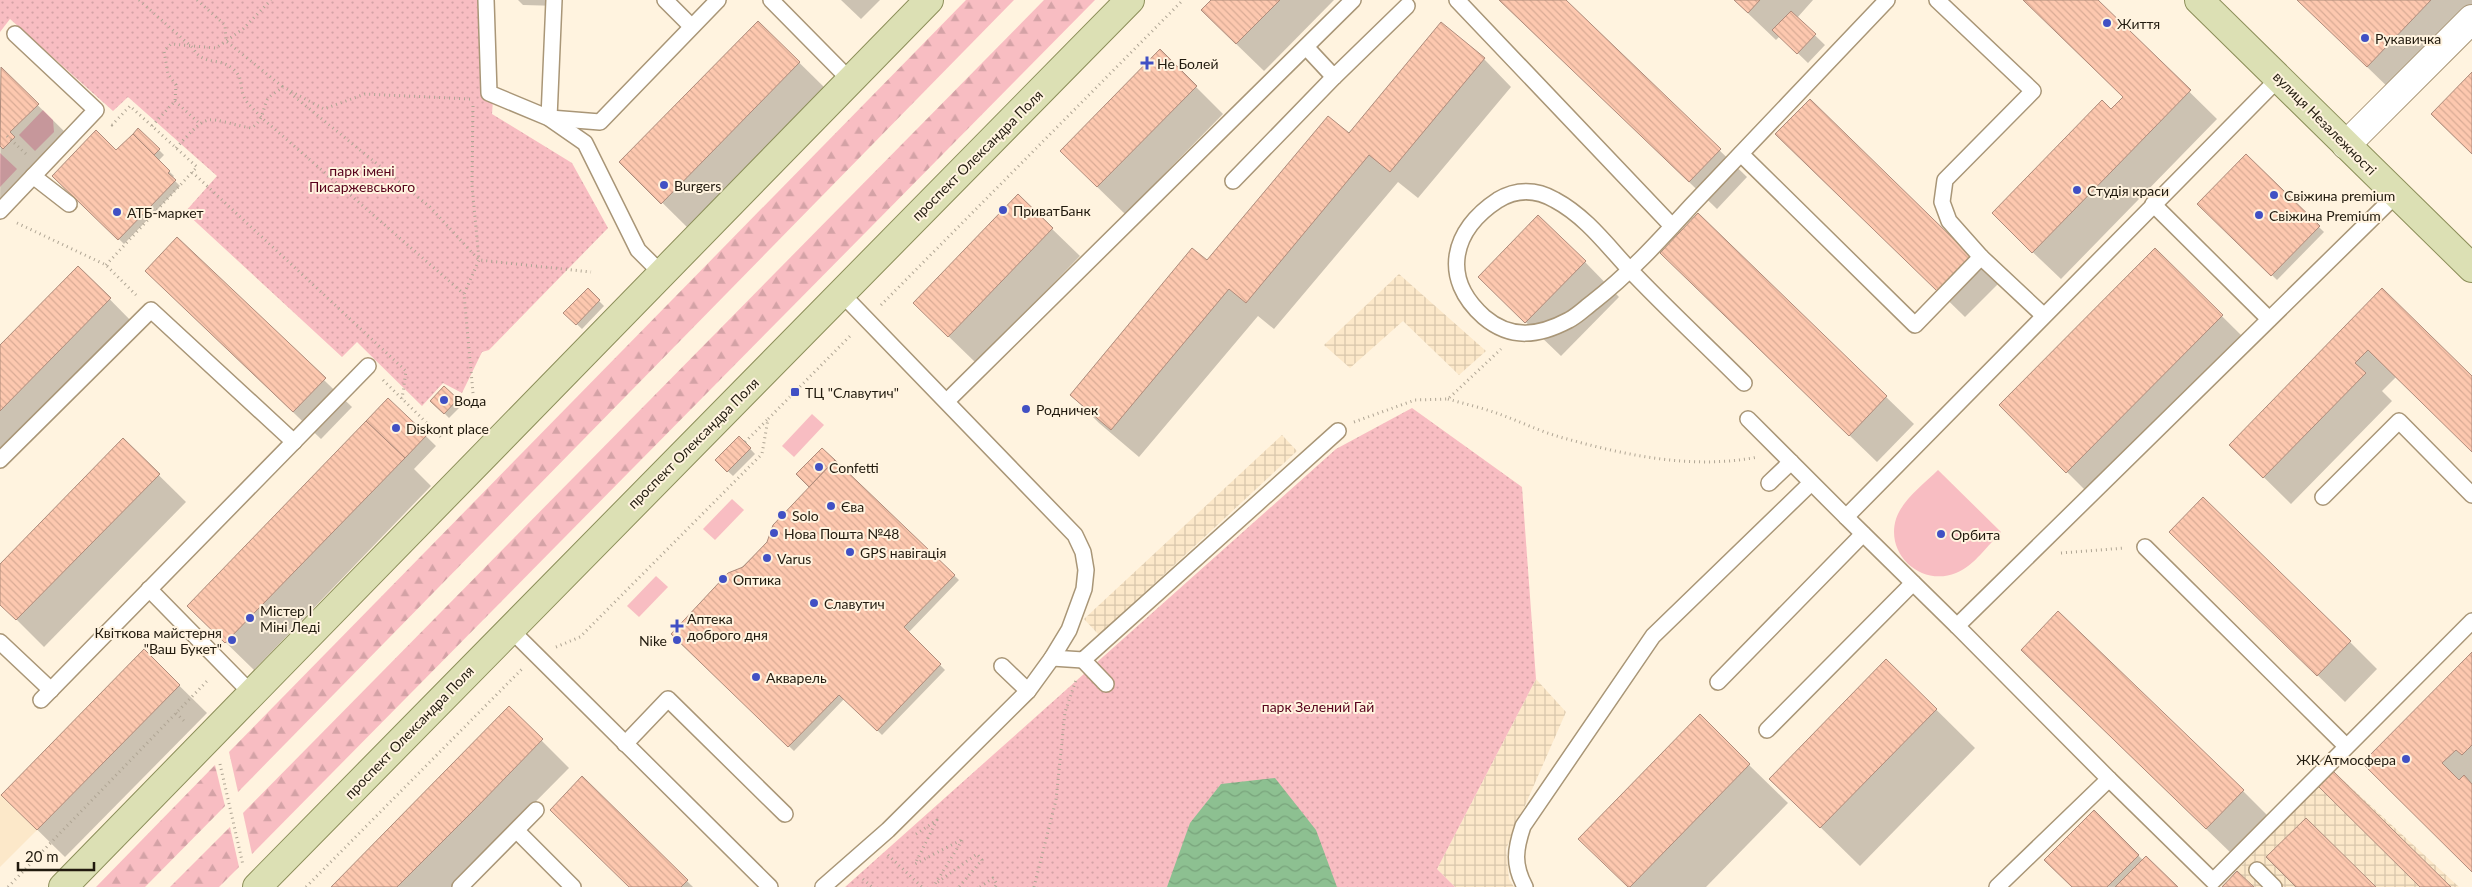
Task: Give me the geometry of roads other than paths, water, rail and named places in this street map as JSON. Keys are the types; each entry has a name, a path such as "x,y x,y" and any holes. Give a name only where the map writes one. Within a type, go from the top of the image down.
{"main road":[{"path":"63,887 929,0"},
{"name":"проспект Олександра Поля","path":"255,882 510,629 1130,0"},
{"name":"вулиця Незалежності","path":"2199,0 2472,268"}],"street":[{"path":"2346,145 2472,19"}],"lane":[{"path":"486,0 489,93 549,118 585,143 638,250 661,273"},
{"path":"549,118 554,0"},
{"path":"665,0 692,26"},
{"path":"549,118 600,122 718,0"},
{"path":"771,0 850,80"},
{"path":"947,401 1353,0"},
{"path":"1457,0 1672,226"},
{"path":"1744,383 1630,270 1582,218 1554,199 1530,191 1510,192 1486,208 1469,226 1457,247 1456,265 1462,287 1473,307 1491,323 1516,335 1540,332 1570,320 1630,270 1887,0"},
{"path":"1937,0 2033,91 1945,180 1942,202 1949,221 1981,257 2044,314"},
{"path":"1233,181 1334,77 1408,6"},
{"path":"5,215 37,172 96,110 15,34"},
{"path":"1306,47 1334,77"},
{"path":"1846,517 2044,314 2279,78"},
{"path":"1741,154 1915,325 1981,257"},
{"path":"37,172 69,204"},
{"path":"1958,626 2397,194"},
{"path":"2153,204 2269,319"},
{"path":"823,887 888,830 1028,691 1052,658 1069,630 1080,602 1086,570 1083,552 1075,535 841,293"},
{"path":"0,460 151,310 294,442"},
{"path":"0,642 46,695 368,366"},
{"path":"1748,419 1958,626 2108,779 2214,881 2472,621"},
{"path":"2323,497 2399,421 2472,495"},
{"path":"1082,660 1338,430"},
{"path":"1769,483 1786,457"},
{"path":"1525,887 1519,876 1515,850 1523,826 1653,636 1811,483"},
{"path":"1718,682 1863,534"},
{"path":"2145,547 2346,746"},
{"path":"1767,730 1913,583"},
{"path":"149,589 252,694"},
{"path":"510,629 535,656 770,887"},
{"path":"1052,658 1082,660 1106,684"},
{"path":"1002,666 1028,691"},
{"path":"625,744 668,700 785,814"},
{"path":"1997,887 2108,779"},
{"path":"460,887 536,810"},
{"path":"517,830 573,887"},
{"path":"2257,870 2274,887"}],"water":[{"path":"1275,778 1316,830 1337,887 1167,887 1190,823 1221,784"}],"place":[{"name":"Життя","path":"2107,23"},
{"name":"Рукавичка","path":"2365,38"},
{"name":"Не Болей","path":"1147,63"},
{"name":"Burgers","path":"664,185"},
{"name":"Студія краси","path":"2077,190"},
{"name":"Свіжина premium","path":"2274,195"},
{"name":"ПриватБанк","path":"1003,210"},
{"name":"АТБ-маркет","path":"117,212"},
{"name":"Свіжина Premium","path":"2259,215"},
{"name":"ТЦ \"Славутич\"","path":"795,392"},
{"name":"Вода","path":"444,400"},
{"name":"Родничек","path":"1026,409"},
{"name":"Diskont place","path":"396,428"},
{"name":"Confetti","path":"819,467"},
{"name":"Єва","path":"831,506"},
{"name":"Solo","path":"782,515"},
{"name":"Нова Пошта №48","path":"774,533"},
{"name":"Орбита","path":"1941,534"},
{"name":"GPS навігація","path":"850,552"},
{"name":"Varus","path":"767,558"},
{"name":"Оптика","path":"723,579"},
{"name":"Славутич","path":"814,603"},
{"name":"Містер І Міні Леді","path":"250,618"},
{"name":"Аптека доброго дня","path":"677,626"},
{"name":"Квіткова майстерня \"Ваш Букет\"","path":"232,640"},
{"name":"Nike","path":"677,640"},
{"name":"Акварель","path":"756,677"},
{"name":"ЖК Атмосфера","path":"2406,759"}],"park label":[{"name":"парк імені Писаржевського","path":"362,178"},
{"name":"парк Зелений Гай","path":"1318,706"}]}
